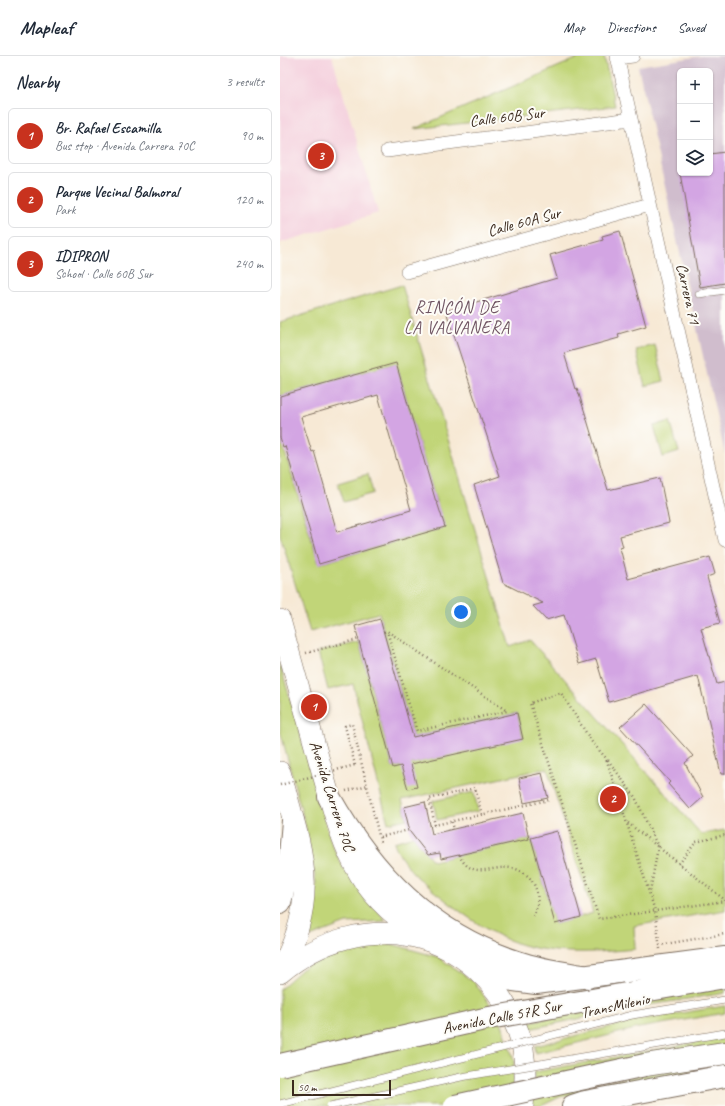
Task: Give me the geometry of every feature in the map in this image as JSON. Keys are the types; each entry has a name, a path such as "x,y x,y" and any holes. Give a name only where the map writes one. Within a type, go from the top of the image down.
{"highway":[{"path":"337,794 347,829 368,858 393,886 420,910 482,948 516,962 552,971 588,977"},
{"path":"280,902 289,868 293,821"},
{"path":"479,970 500,978 522,983 536,983 725,958"},
{"name":"Avenida Calle 57R Sur","path":"280,1065 489,1018 725,977"},
{"path":"454,1106 641,1056 725,1053"},
{"path":"574,1106 585,1102 725,1076"},
{"path":"609,1106 641,1092"}],"main road":[{"name":"Avenida Carrera 70C","path":"280,620 337,794 342,835 360,876 376,896 398,918 432,942"},
{"path":"280,772 302,857 306,890 302,920 280,972"},
{"path":"280,972 295,960 316,948 338,939 361,934 385,933 409,936 432,942 459,956 479,970 502,999 518,1032 525,1068 522,1106"}],"street":[{"path":"617,57 633,56"},
{"name":"Carrera 71","path":"617,57 725,540"},
{"name":"Calle 60B Sur","path":"387,151 631,119"},
{"name":"Calle 60A Sur","path":"407,272 650,206"}],"lane":[{"path":"698,294 725,290"},
{"name":"TransMilenio","path":"280,1104 632,1015 725,1000"},
{"path":"330,1106 461,1077 641,1056 725,1033"}],"path":[{"path":"385,632 444,669 508,711 417,731 385,632"},
{"path":"304,653 359,639"},
{"path":"650,894 658,847 635,797 592,742 561,693 530,703 599,919 725,900"},
{"path":"280,785 355,765 344,726 352,724 383,848"},
{"path":"606,758 655,911 659,946 725,934"},
{"path":"337,794 368,785"},
{"path":"435,825 429,799 475,788 482,815"},
{"path":"430,826 549,800"},
{"path":"452,822 454,830"},
{"path":"627,823 725,900"},
{"path":"380,837 409,830"},
{"path":"679,864 696,842 725,835"},
{"path":"459,855 465,863 474,869 484,871 512,868 521,871 529,877 534,885 538,898 537,908 533,916"}],"shaded area":[{"path":"280,56 332,56 378,213 280,243"},
{"path":"702,56 725,56 725,454 638,66"}],"green space":[{"path":"583,56 604,56 615,106 414,129"},
{"path":"402,285 510,647 530,640 701,834 725,830 725,910 634,926 635,949 603,952 571,952 539,949 523,945 499,936 472,920 425,884 412,872 401,858 394,842 413,836 433,861 531,838 555,924 593,913 547,768 402,800 407,819 388,823 353,684 328,690 318,652 359,642 393,768 523,738 517,713 413,737 379,613 310,632 280,535 280,437 319,564 445,527 434,495 396,363 280,396 280,322"},
{"path":"655,345 664,381 645,386 636,350"},
{"path":"670,421 679,452 663,457 654,426"},
{"path":"368,474 373,493 344,502 338,483"},
{"path":"280,664 332,845 344,869 386,921 346,923 310,937 316,883 306,828 280,730"},
{"path":"474,792 478,811 437,820 433,801"},
{"path":"395,945 438,957 474,982 500,1018 514,1060 512,1106 280,1106 280,989 308,964 350,947"},
{"path":"725,987 725,993 636,1007 529,1029 527,1022"},
{"path":"725,1006 725,1013 639,1028 536,1053 535,1046 637,1020"},
{"path":"725,1037 725,1045 534,1080 535,1072"},
{"path":"725,1058 725,1065 560,1097 541,1106 530,1106 531,1097"}],"building":[{"path":"725,152 725,283 700,287 681,176 713,176 713,154"},
{"path":"620,231 646,326 618,334 619,338 564,353 575,389 577,388 608,490 660,478 669,523 620,536 623,547 620,548 628,579 710,557 715,574 707,577 720,623 701,628 717,684 725,682 725,774 721,774 698,676 609,702 596,659 579,664 564,615 546,620 533,606 543,603 503,583 474,485 500,476 446,311 557,278 550,255 603,240 602,236"},
{"path":"396,363 436,502 445,527 319,564 285,446 283,447 280,437 280,396","holes":["378,395 411,510 337,532 314,451 312,452 301,417"]},
{"path":"380,619 413,737 517,713 523,739 411,764 417,787 408,789 401,766 393,768 355,626"},
{"path":"646,704 693,756 685,763 703,797 690,809 668,784 670,782 620,727"},
{"path":"542,773 548,798 524,803 519,778"},
{"path":"425,802 432,834 523,813 529,839 441,859 440,853 428,855 410,832 404,807"},
{"path":"557,831 581,917 555,924 531,838"}],"place":[{"name":"IDIPRON","path":"321,156"},
{"name":"Br. Rafael Escamilla","path":"314,707"},
{"name":"Parque Vecinal Balmoral","path":"613,799"}],"district":[{"name":"RINCÓN DE LA VALVANERA","path":"457,317"}]}
